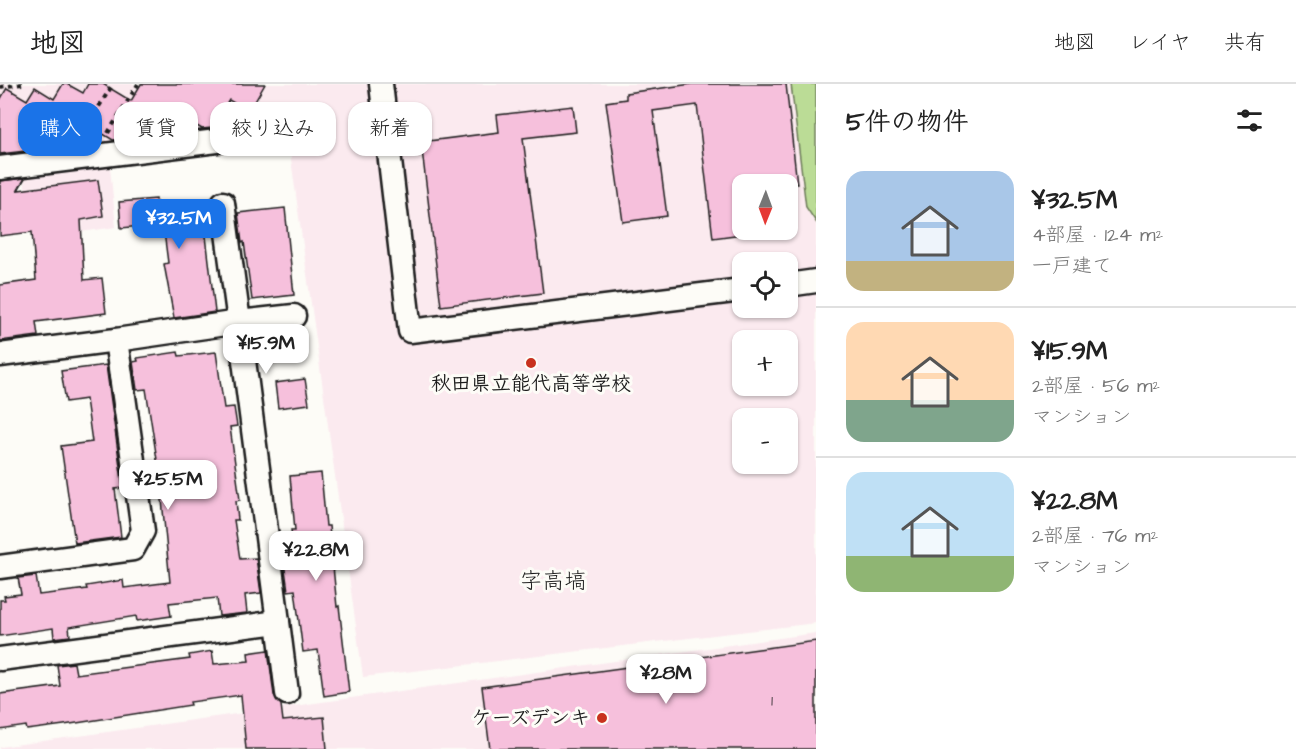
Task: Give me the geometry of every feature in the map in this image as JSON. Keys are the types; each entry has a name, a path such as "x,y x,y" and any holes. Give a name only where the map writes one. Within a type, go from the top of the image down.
{"street":[{"path":"381,84 410,331 732,291"},
{"path":"0,168 210,142"},
{"path":"223,203 287,693"},
{"path":"798,284 816,281"},
{"path":"0,356 294,316"},
{"path":"0,567 133,549 143,531 116,340"},
{"path":"0,659 278,622"}],"path":[{"path":"0,87 22,84"},
{"path":"66,160 112,84"},
{"path":"94,157 138,84"}],"shaded area":[{"name":"秋田県立能代高等学校","path":"0,84 816,84 816,623 363,677 291,156 336,156 336,102 210,102 210,155 110,167 116,227 32,239 24,179 0,181"},
{"path":"816,633 816,749 0,749 0,747"}],"green space":[{"path":"791,84 816,84 816,222 806,207"}],"building":[{"path":"63,84 83,93 88,84 103,84 131,101 141,84 265,84 255,102 229,100 228,102 210,102 210,128 202,129 198,127 198,102 114,102 113,140 102,133 102,102 18,102 18,152 0,154 0,100 7,88 27,100 35,87 54,99"},
{"path":"692,84 786,84 796,174 732,174 732,235 713,238 697,105 653,111 667,216 623,222 606,102 626,99 626,93"},
{"path":"573,106 576,132 523,138 543,293 441,306 423,156 432,156 432,141 499,132 497,115"},
{"path":"25,178 18,190 98,180 103,216 81,220 84,280 102,278 106,313 36,322 38,336 0,341 0,285 36,280 32,232 0,236 0,181"},
{"path":"156,199 157,204 207,200 209,218 204,219 215,312 174,318 164,264 168,263 163,224 121,228 119,202"},
{"path":"285,208 294,295 252,300 238,213"},
{"path":"178,352 179,356 216,352 224,408 234,407 237,426 230,427 240,500 236,501 238,520 234,520 240,559 256,558 261,593 245,595 247,613 219,616 217,598 169,603 171,616 137,621 136,616 69,627 70,636 54,638 53,628 0,636 0,600 5,600 4,596 21,594 18,578 36,576 39,595 87,589 86,586 123,580 124,588 170,582 160,479 146,389 137,390 133,362 138,361 137,358"},
{"path":"106,365 123,488 115,489 121,537 75,543 61,446 92,442 86,399 66,402 61,371"},
{"path":"305,379 309,404 278,408 275,383"},
{"path":"321,473 349,692 324,696 318,650 303,652 295,590 288,591 283,555 288,554 287,545 293,544 291,530 295,530 290,476"},
{"name":"ケーズデンキ","path":"816,641 816,749 490,749 482,687"},
{"path":"268,650 274,695 281,705 283,721 324,717 327,749 246,749 241,695 64,725 27,730 26,726 0,730 0,694 60,686 57,665 74,663 76,674 190,659 189,655 212,651 214,664 249,661 248,653"}],"place":[{"name":"秋田県立能代高等学校","path":"531,363"},
{"name":"ケーズデンキ","path":"602,718"}],"district":[{"name":"字高塙","path":"553,581"}]}
